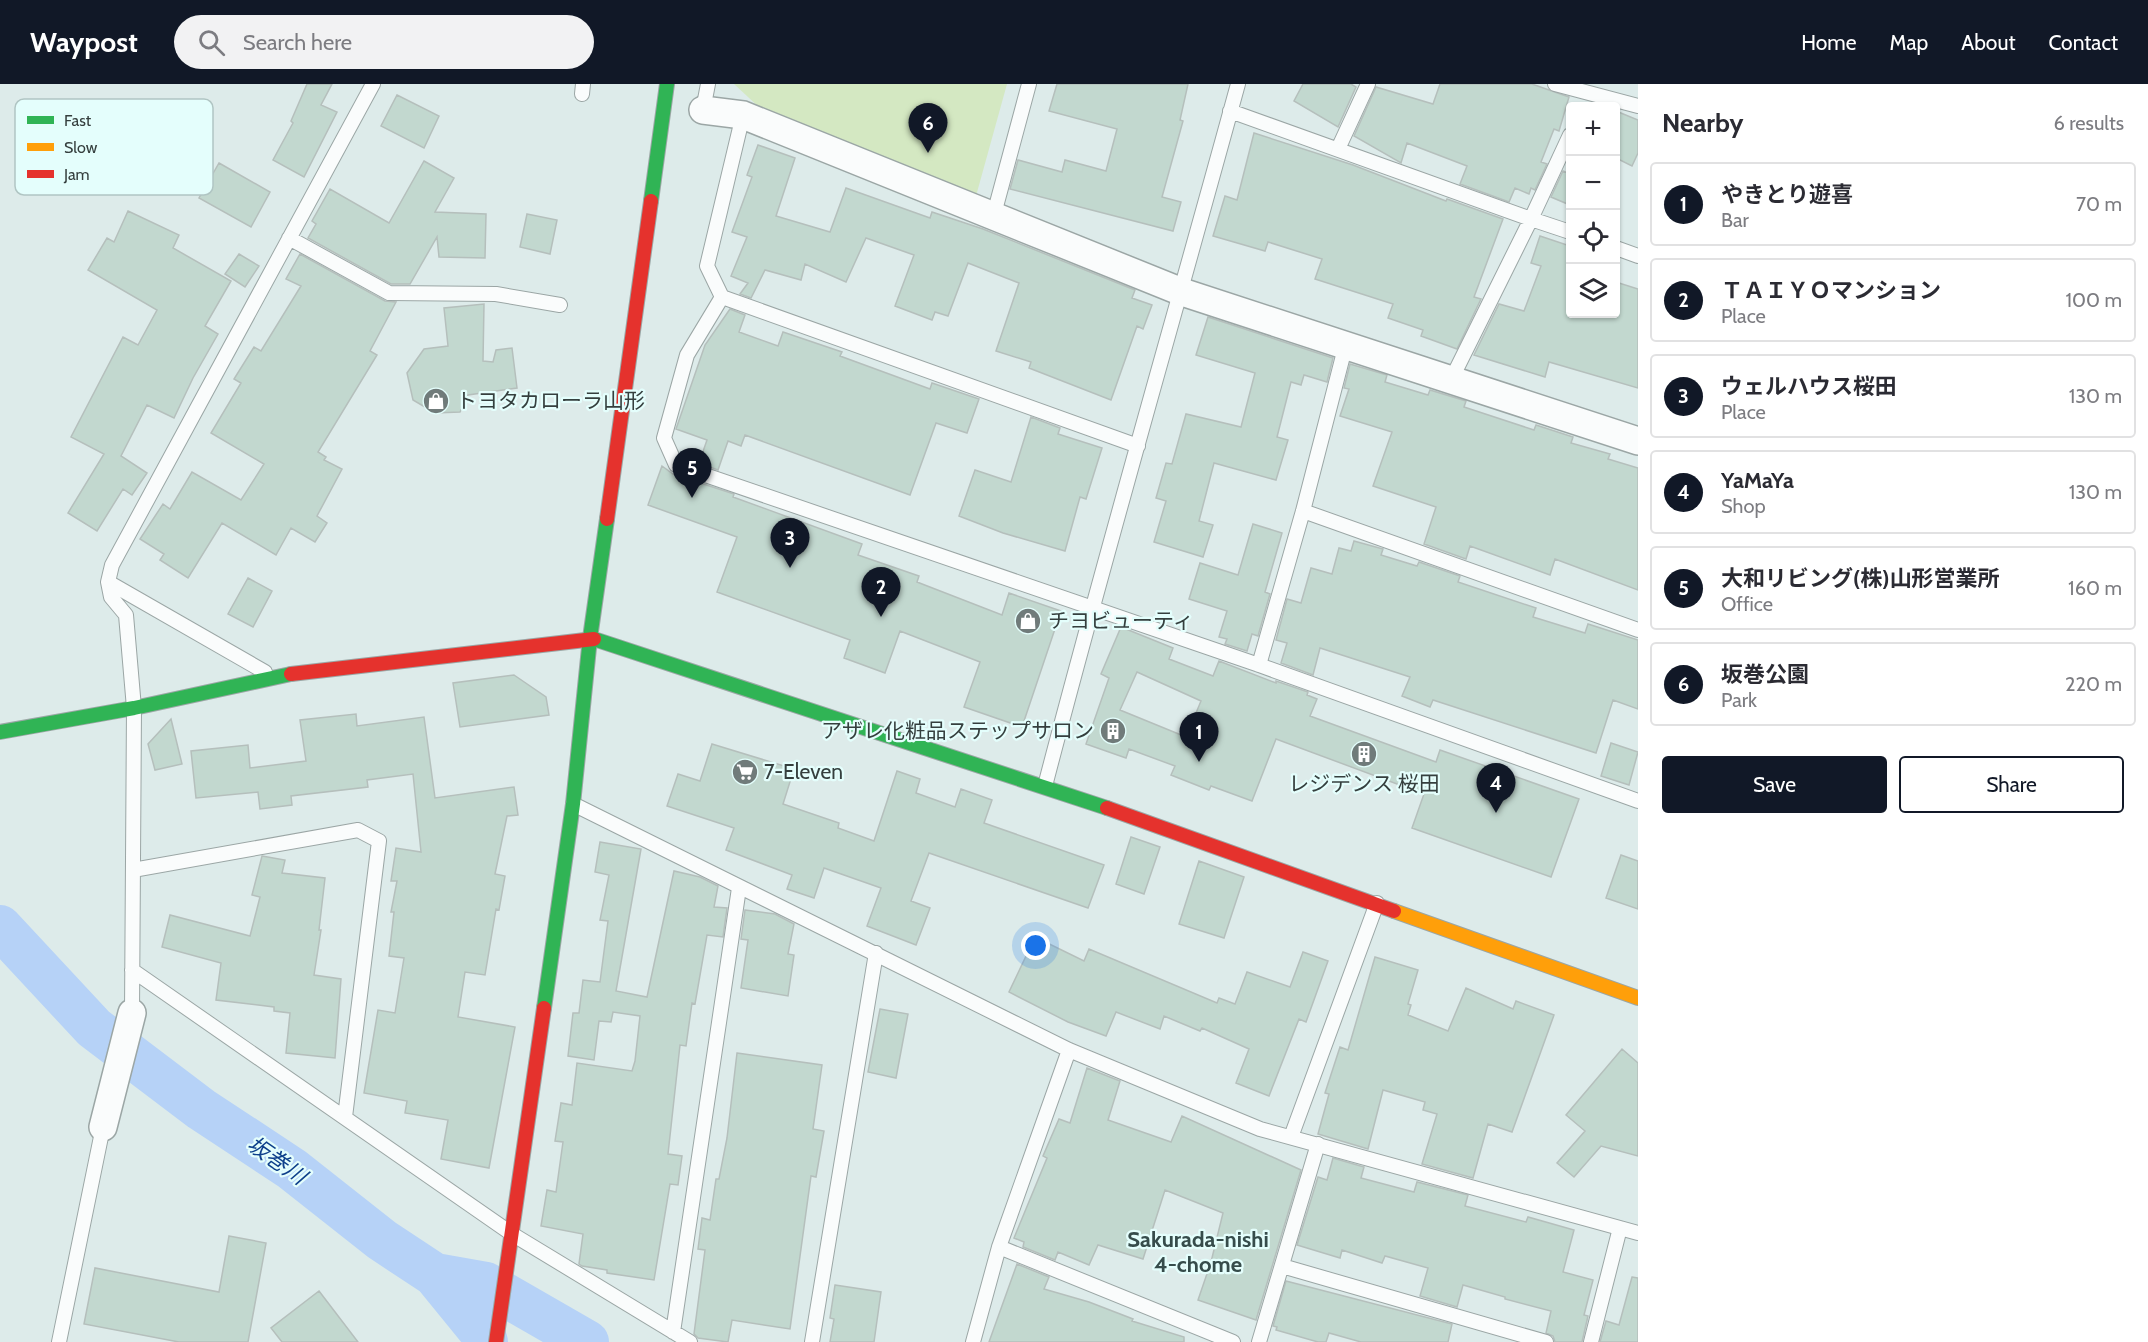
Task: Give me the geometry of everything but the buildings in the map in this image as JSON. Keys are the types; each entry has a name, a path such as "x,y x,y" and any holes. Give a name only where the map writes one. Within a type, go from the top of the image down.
{"street":[{"path":"496,1342 573,804 590,638 667,84"},
{"path":"706,97 743,115 994,214 1182,292 1638,441"},
{"path":"0,732 134,708 272,676 590,638 1045,786 1638,998"},
{"path":"103,1127 132,1013"}],"lane":[{"path":"132,1013 134,708 126,615 111,597 108,582 112,564 373,84"},
{"path":"994,214 1029,84"},
{"path":"1045,786 1092,608 1182,292 1238,84"},
{"path":"1338,149 1368,84"},
{"path":"1555,84 1587,100 1638,106"},
{"path":"1230,111 1566,231"},
{"path":"743,115 707,266 722,297 1138,446"},
{"path":"1451,380 1566,144"},
{"path":"289,238 389,294 496,294 560,305"},
{"path":"1620,249 1638,256"},
{"path":"722,297 687,355 664,438 676,465 1259,665 1638,801"},
{"path":"1259,665 1303,511 1346,344"},
{"path":"1303,511 1638,630"},
{"path":"108,582 272,676"},
{"path":"573,804 739,888 876,952 1069,1050 1260,1128 1638,1233"},
{"path":"133,870 358,830 379,841 345,1117"},
{"path":"673,1332 739,888"},
{"path":"1291,1137 1377,903"},
{"path":"812,1342 876,952"},
{"path":"132,970 512,1234 690,1342"},
{"path":"974,1342 999,1247 1069,1050"},
{"path":"59,1342 103,1127"},
{"path":"1259,1342 1318,1144"},
{"path":"1591,1342 1620,1228"},
{"path":"999,1247 1233,1342"},
{"path":"1282,1266 1546,1342"}],"green space":[{"path":"734,84 1007,84 976,196 762,110"}],"waterway":[{"name":"坂巻川","path":"0,927 94,1028 201,1109 292,1169 382,1240 435,1275 486,1284 587,1342"},
{"path":"435,1275 483,1334 486,1342"}],"traffic: fast":[{"path":"651,201 667,84"},
{"path":"544,1008 573,804 590,638 607,519"},
{"path":"594,639 1107,808"},
{"path":"0,732 134,708 291,674"}],"traffic: slow":[{"path":"1394,911 1638,998"}],"traffic: jam":[{"path":"607,519 651,201"},
{"path":"291,674 594,639"},
{"path":"1107,808 1394,911"},
{"path":"496,1342 544,1008"}],"place":[{"name":"坂巻公園","path":"928,153"},
{"name":"トヨタカローラ山形","path":"436,401"},
{"name":"大和リビング(株)山形営業所","path":"692,498"},
{"name":"ウェルハウス桜田","path":"790,568"},
{"name":"ＴＡＩＹＯマンション","path":"881,617"},
{"name":"チヨビューティ","path":"1028,621"},
{"name":"アザレ化粧品ステップサロン","path":"1113,731"},
{"name":"レジデンス 桜田","path":"1364,754"},
{"name":"やきとり遊喜","path":"1199,762"},
{"name":"7-Eleven","path":"745,772"},
{"name":"YaMaYa","path":"1496,813"}],"district":[{"name":"Sakurada-nishi 4-chome","path":"1198,1252"}]}
